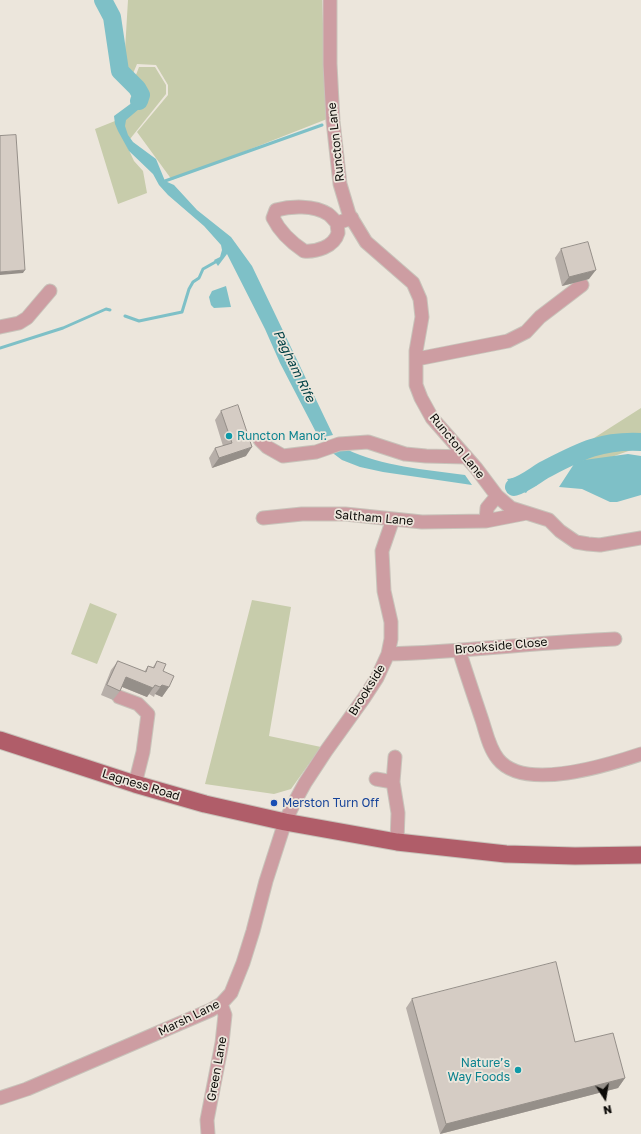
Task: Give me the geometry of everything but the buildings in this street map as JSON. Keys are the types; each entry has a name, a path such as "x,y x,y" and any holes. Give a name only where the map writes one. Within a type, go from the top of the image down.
{"main road":[{"name":"Lagness Road","path":"0,740 135,784 205,804 285,822 396,842 506,854 575,856 641,855"}],"street":[{"name":"Runcton Lane","path":"330,0 330,64 333,121 340,184 349,214 366,242 413,283 420,299 422,317 416,351 416,385 432,418 497,496 511,508 530,513"},
{"path":"286,208 305,208 319,210 328,214 337,223 338,233 333,241 321,250 304,252 292,243 273,218 276,210 286,208"},
{"path":"337,223 352,218"},
{"path":"417,359 508,341 526,332 540,317 582,285"},
{"path":"0,327 19,323 27,318 50,292"},
{"path":"260,440 267,447 283,456 316,452 339,444 368,442 405,454 466,458"},
{"path":"486,521 487,508 497,496"},
{"path":"530,513 549,520 560,531 576,542 600,545 641,538"},
{"name":"Saltham Lane","path":"263,518 302,514 345,514 422,522 486,521 530,513"},
{"name":"Brookside","path":"285,822 305,783 377,678 388,654 391,639 391,622 384,590 382,551 393,519"},
{"name":"Brookside Close","path":"388,654 436,652 559,641 615,639"},
{"path":"459,650 489,743 498,759 509,769 522,774 545,776 592,768 621,761 641,754"},
{"path":"119,697 138,704 148,714 135,784"},
{"path":"395,757 393,782 398,813 396,842"},
{"path":"376,780 393,782"},
{"name":"Marsh Lane","path":"0,1098 27,1089 211,1010 221,1004 231,993 243,963 266,881 285,822"},
{"name":"Green Lane","path":"208,1134 207,1120 222,1043 225,1015 221,1004"}],"green space":[{"path":"128,0 322,0 327,119 172,180 137,132 168,95 168,85 156,65 137,64 132,76 124,67"},
{"path":"139,67 155,67 166,85 166,94 126,144 134,161 143,171 147,193 118,204 95,129 115,121 141,104 144,97 140,84 134,80"},
{"path":"641,408 641,448 637,448 583,467 572,452"},
{"path":"252,600 291,607 269,736 321,747 291,789 274,794 205,784"},
{"path":"90,603 117,614 97,664 71,654"}],"water":[{"path":"134,80 140,84 144,97 139,109 126,120 125,126 128,135 133,142 156,159 165,181 174,185 197,210 231,237 252,266 333,435 319,438 280,363 265,329 227,254 218,266 214,260 220,257 222,250 221,245 204,226 168,195 159,185 153,174 129,151 115,124 114,116 133,102 133,96 126,85"},
{"path":"226,286 231,307 214,308 211,305 209,297 212,291"},
{"path":"346,449 389,464 465,475 472,485 383,472 360,467 342,460 330,451"},
{"path":"628,454 641,456 641,495 617,502 610,502 582,489 559,487 574,464 584,460"},
{"path":"534,472 540,481 536,486 530,487 526,493 514,487 507,479 529,476"}],"waterway":[{"name":"Pagham Rife","path":"103,0 112,17 120,71 137,88 141,95 139,101"},
{"path":"165,181 322,125"},
{"path":"125,316 139,321 182,312 189,289 193,282 199,278 203,269 219,260"},
{"path":"0,348 63,328 106,309 110,310"},
{"name":"Pagham Rife","path":"514,487 544,470 590,448 613,443 641,442"}],"place":[{"name":"Runcton Manor.","path":"229,436"},
{"name":"Merston Turn Off","path":"274,803"},
{"name":"Nature’s Way Foods","path":"518,1070"}]}
